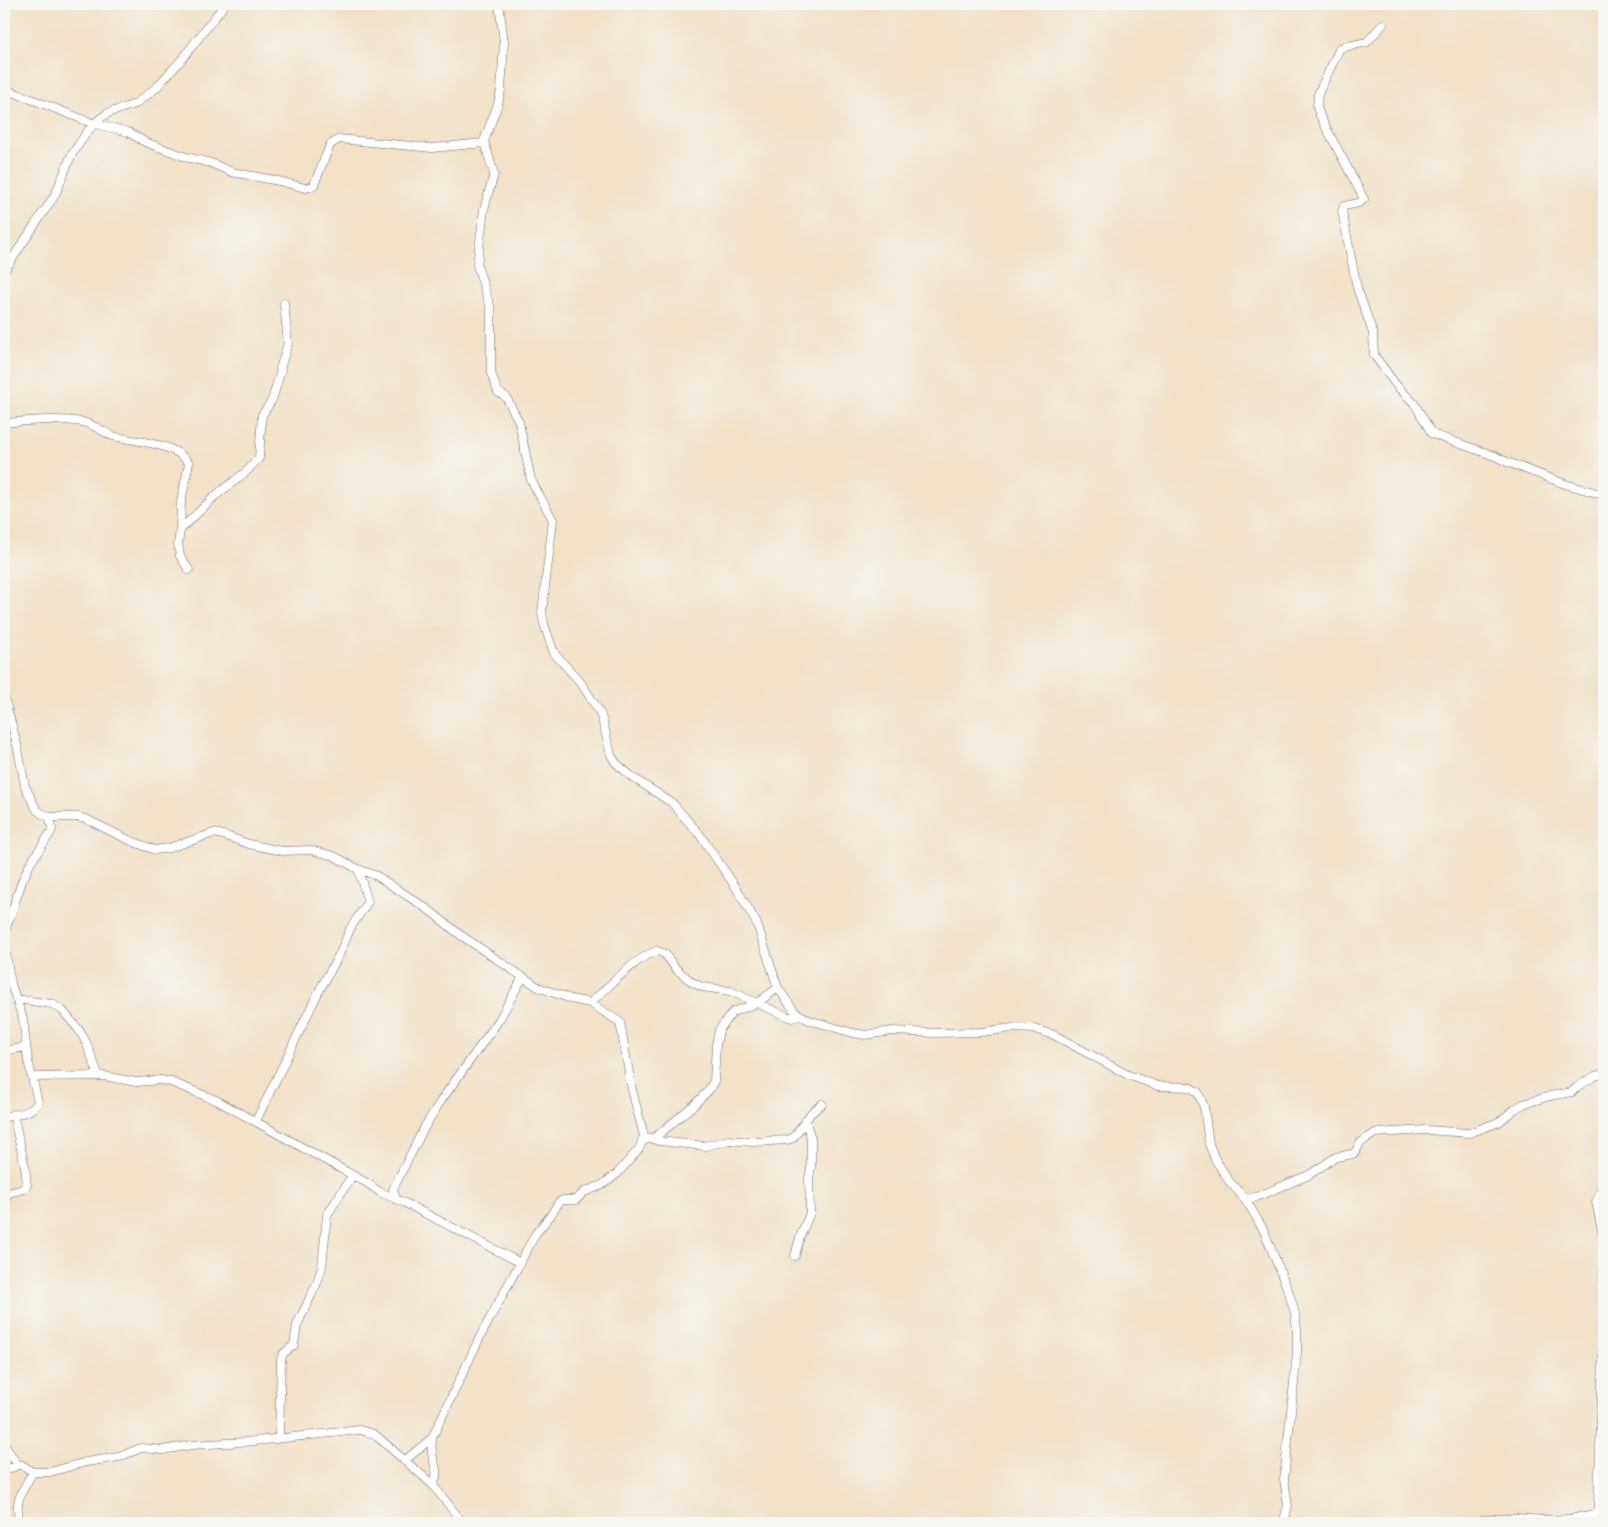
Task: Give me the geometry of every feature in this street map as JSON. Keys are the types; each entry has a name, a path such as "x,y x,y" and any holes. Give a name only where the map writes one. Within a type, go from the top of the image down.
{"street":[{"path":"4,271 55,195 71,156 87,132 97,120 112,111 141,101 156,88 183,58 225,4"},
{"path":"498,4 504,42 501,90 484,143 494,174 484,209 476,265 491,309 492,373 498,392 506,397 519,422 531,480 553,520 542,612 554,653 581,683 599,710 611,755 616,763 632,777 672,803 700,835 737,889 757,924 778,988 787,1003 800,1016 853,1033 866,1035 893,1031 934,1033 981,1032 1012,1028 1046,1031 1119,1071 1158,1086 1172,1085 1194,1088 1198,1092 1201,1098 1209,1144 1215,1159 1229,1181 1243,1196 1264,1230 1289,1293 1297,1330 1291,1418 1284,1479 1288,1506 1282,1523"},
{"path":"1383,24 1366,42 1340,48 1322,83 1316,102 1320,116 1364,199 1359,203 1344,206 1342,211 1358,288 1373,333 1372,350 1376,360 1396,385 1414,403 1432,434 1496,456 1565,484 1604,495"},
{"path":"4,90 95,124 128,132 145,142 186,157 211,163 232,172 305,188 310,188 316,183 330,145 339,139 432,148 484,143"},
{"path":"180,530 215,496 246,472 259,458 262,415 272,400 280,379 280,369 288,343 284,303"},
{"path":"4,423 82,422 96,426 112,435 148,442 172,450 182,456 189,463 181,502 178,550 183,563 189,570"},
{"path":"4,696 17,744 25,786 37,810 50,817 86,819 129,840 155,850 169,848 214,833 249,844 277,850 311,850 327,853 376,876 429,910 458,934 538,987 590,1003 617,1020 622,1027 623,1047 644,1133 643,1141 627,1164 611,1180 584,1192 576,1200 563,1200 556,1205 551,1215 536,1233 519,1262 480,1337 432,1438 404,1461"},
{"path":"4,934 14,900 30,864 51,832 50,817"},
{"path":"256,1121 318,993 340,953 351,927 368,902 358,869"},
{"path":"4,944 11,984 23,1019 26,1046 38,1102 34,1108 28,1111 4,1117"},
{"path":"590,1003 626,971 648,954 657,951 665,954 676,969 692,982 702,987 730,991 792,1018 800,1016"},
{"path":"385,1195 393,1189 424,1128 440,1102 499,1020 523,977"},
{"path":"643,1141 652,1139 709,1090 714,1081 716,1045 719,1030 733,1012 757,1003 778,988"},
{"path":"16,999 52,1004 62,1010 79,1030 86,1042 99,1076"},
{"path":"4,1052 26,1046"},
{"path":"1243,1196 1248,1199 1256,1197 1309,1175 1336,1158 1355,1152 1360,1143 1375,1133 1427,1130 1469,1133 1499,1122 1523,1104 1572,1092 1595,1076 1604,1074"},
{"path":"32,1077 99,1076 136,1082 161,1080 171,1082 218,1101 385,1195 519,1262"},
{"path":"652,1139 659,1142 705,1146 729,1140 752,1142 787,1140 795,1135 805,1120 822,1104"},
{"path":"4,1212 7,1194 24,1189 27,1185 25,1167 13,1114"},
{"path":"795,1256 800,1237 810,1213 810,1138 805,1120"},
{"path":"1604,1171 1601,1190 1596,1202 1604,1240"},
{"path":"278,1437 281,1359 283,1354 294,1345 300,1318 317,1284 322,1266 327,1215 352,1176"},
{"path":"393,1189 396,1199"},
{"path":"1597,1523 1600,1513 1598,1507 1604,1268"},
{"path":"4,1471 22,1465 33,1472 50,1472 86,1462 119,1457 142,1448 163,1450 191,1445 245,1442 353,1430 367,1431 374,1434 432,1484 463,1523"},
{"path":"432,1438 432,1452 437,1471 437,1477 432,1484"},
{"path":"4,1445 18,1465"},
{"path":"21,1523 17,1514 19,1499 33,1472"},
{"path":"1476,1523 1480,1520 1507,1518 1570,1519 1600,1513"}]}
